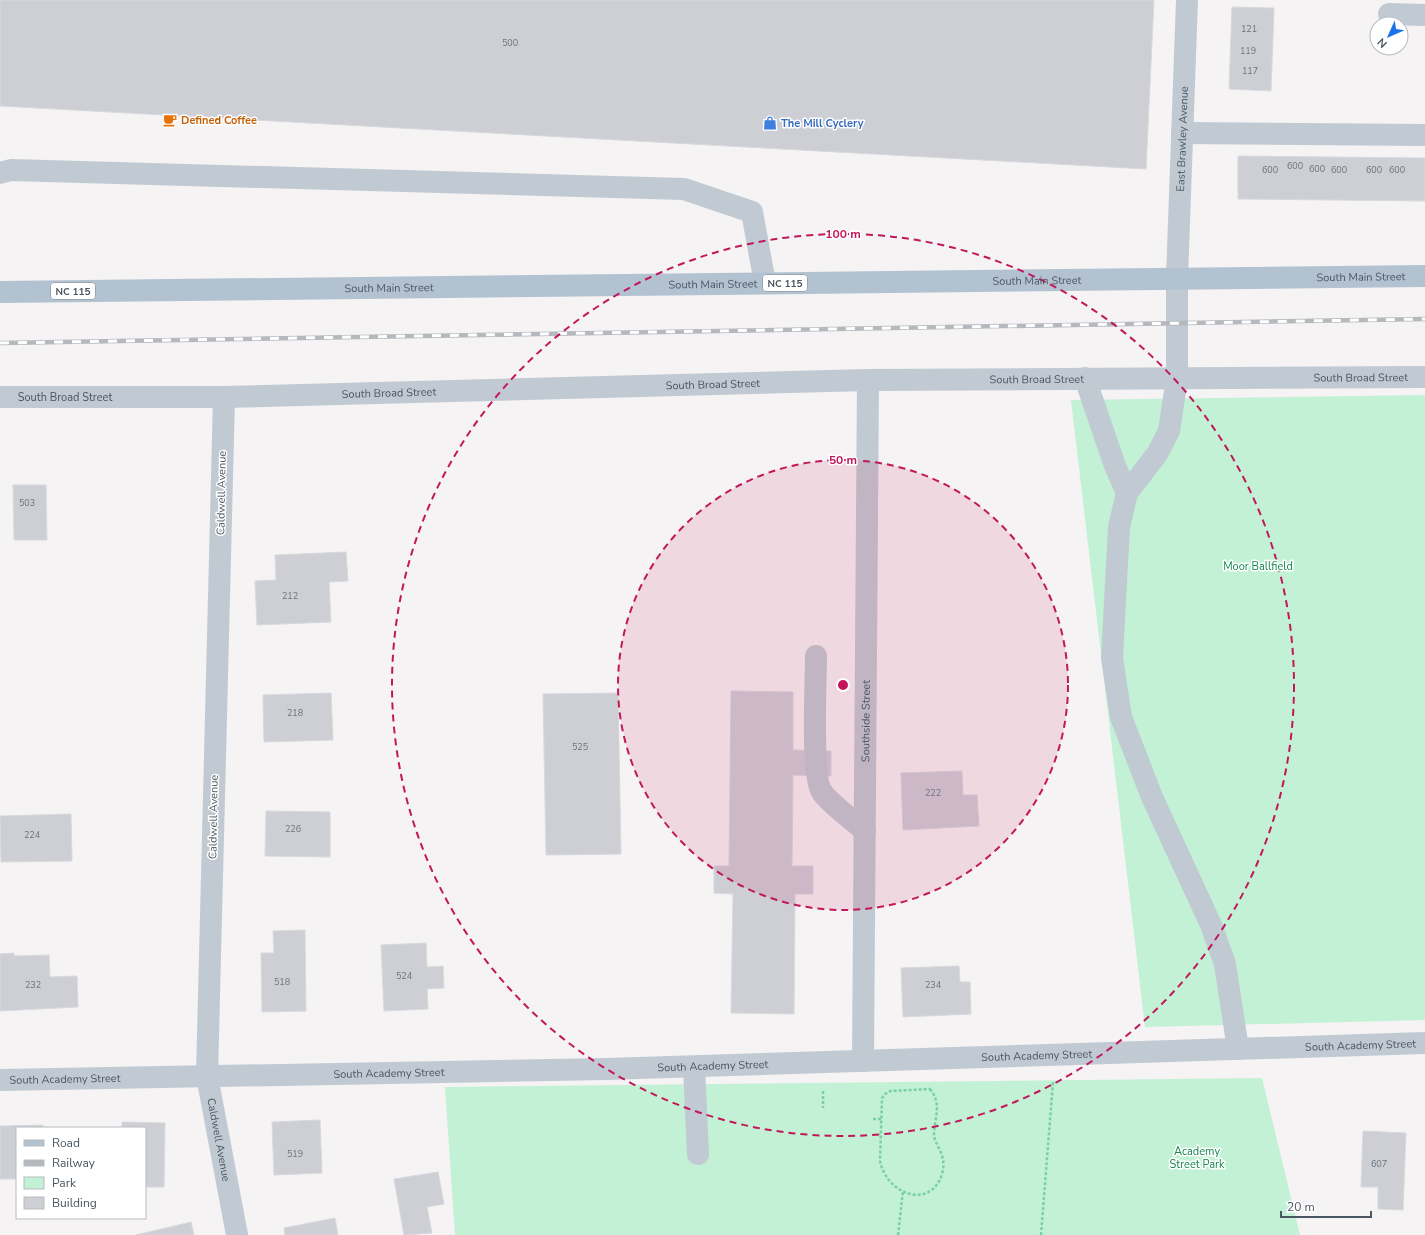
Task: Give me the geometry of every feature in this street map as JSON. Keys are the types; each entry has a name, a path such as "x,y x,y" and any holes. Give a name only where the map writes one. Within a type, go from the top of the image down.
{"main road":[{"name":"South Main Street","path":"0,292 1425,276"}],"street":[{"name":"East Brawley Avenue","path":"1127,493 1158,454 1169,431 1177,378 1177,278 1187,0"},
{"path":"1389,14 1425,15"},
{"path":"1182,133 1425,135"},
{"path":"0,173 11,170 684,189 752,212 765,283"},
{"name":"South Broad Street","path":"0,397 224,397 868,380 1425,377"},
{"path":"1085,378 1115,466 1127,493 1119,527 1112,658 1121,717 1152,797 1211,925 1225,964 1238,1049"},
{"name":"Southside Street","path":"863,1061 868,380"},
{"name":"Caldwell Avenue","path":"224,397 207,1076 237,1235"},
{"path":"816,656 815,751 817,776 821,792 865,831"},
{"name":"South Academy Street","path":"0,1080 694,1066 1425,1043"},
{"path":"694,1066 698,1154"}],"path":[{"path":"1041,1235 1053,1076"},
{"path":"930,1090 937,1102 938,1116 934,1138 943,1156 942,1174 938,1184 921,1195 912,1195 903,1191 892,1185 882,1170 880,1161 882,1098 890,1091 930,1090"},
{"path":"823,1091 823,1108"},
{"path":"873,1119 881,1119"},
{"path":"898,1235 903,1191"}],"green space":[{"name":"Moor Ballfield","path":"1425,395 1425,1020 1145,1027 1071,400"},
{"name":"Academy Street Park","path":"1262,1078 1300,1235 455,1235 445,1087"}],"building":[{"path":"0,0 1154,0 1146,169 0,106"},
{"path":"1232,7 1274,8 1271,91 1229,89"},
{"path":"1238,156 1425,158 1425,201 1238,199"},
{"path":"13,485 46,485 47,540 14,540"},
{"path":"346,552 348,581 329,582 331,622 257,625 255,581 276,580 275,555"},
{"path":"731,691 793,692 793,750 831,751 831,776 793,775 792,866 813,866 813,894 795,894 794,1014 731,1013 733,894 714,893 714,866 729,866"},
{"path":"331,693 333,740 264,742 263,695"},
{"path":"618,693 621,854 546,855 543,694"},
{"path":"962,771 963,795 977,795 979,826 903,830 901,773"},
{"path":"266,811 330,812 330,857 265,856"},
{"path":"71,814 72,861 1,862 0,816"},
{"path":"305,930 306,1011 262,1012 261,953 274,953 273,931"},
{"path":"426,943 427,967 443,966 444,988 427,989 428,1009 384,1011 381,945"},
{"path":"14,953 14,956 49,955 50,977 77,976 78,1007 0,1011 0,954"},
{"path":"959,966 960,982 970,982 971,1014 903,1017 901,968"},
{"path":"320,1120 322,1173 274,1175 272,1122"},
{"path":"122,1122 165,1123 164,1187 146,1187 146,1127 122,1127"},
{"path":"43,1125 43,1127 16,1127 16,1179 0,1179 0,1126"},
{"path":"1363,1131 1406,1133 1403,1210 1378,1209 1378,1187 1361,1187"},
{"path":"438,1172 444,1204 427,1207 432,1233 404,1235 394,1179"},
{"path":"335,1218 338,1235 285,1235 284,1228"},
{"path":"191,1222 194,1235 136,1235"}],"railway":[{"path":"0,343 1425,319"}],"place":[{"name":"Defined Coffee","path":"170,120"},
{"name":"The Mill Cyclery","path":"770,123"}]}
